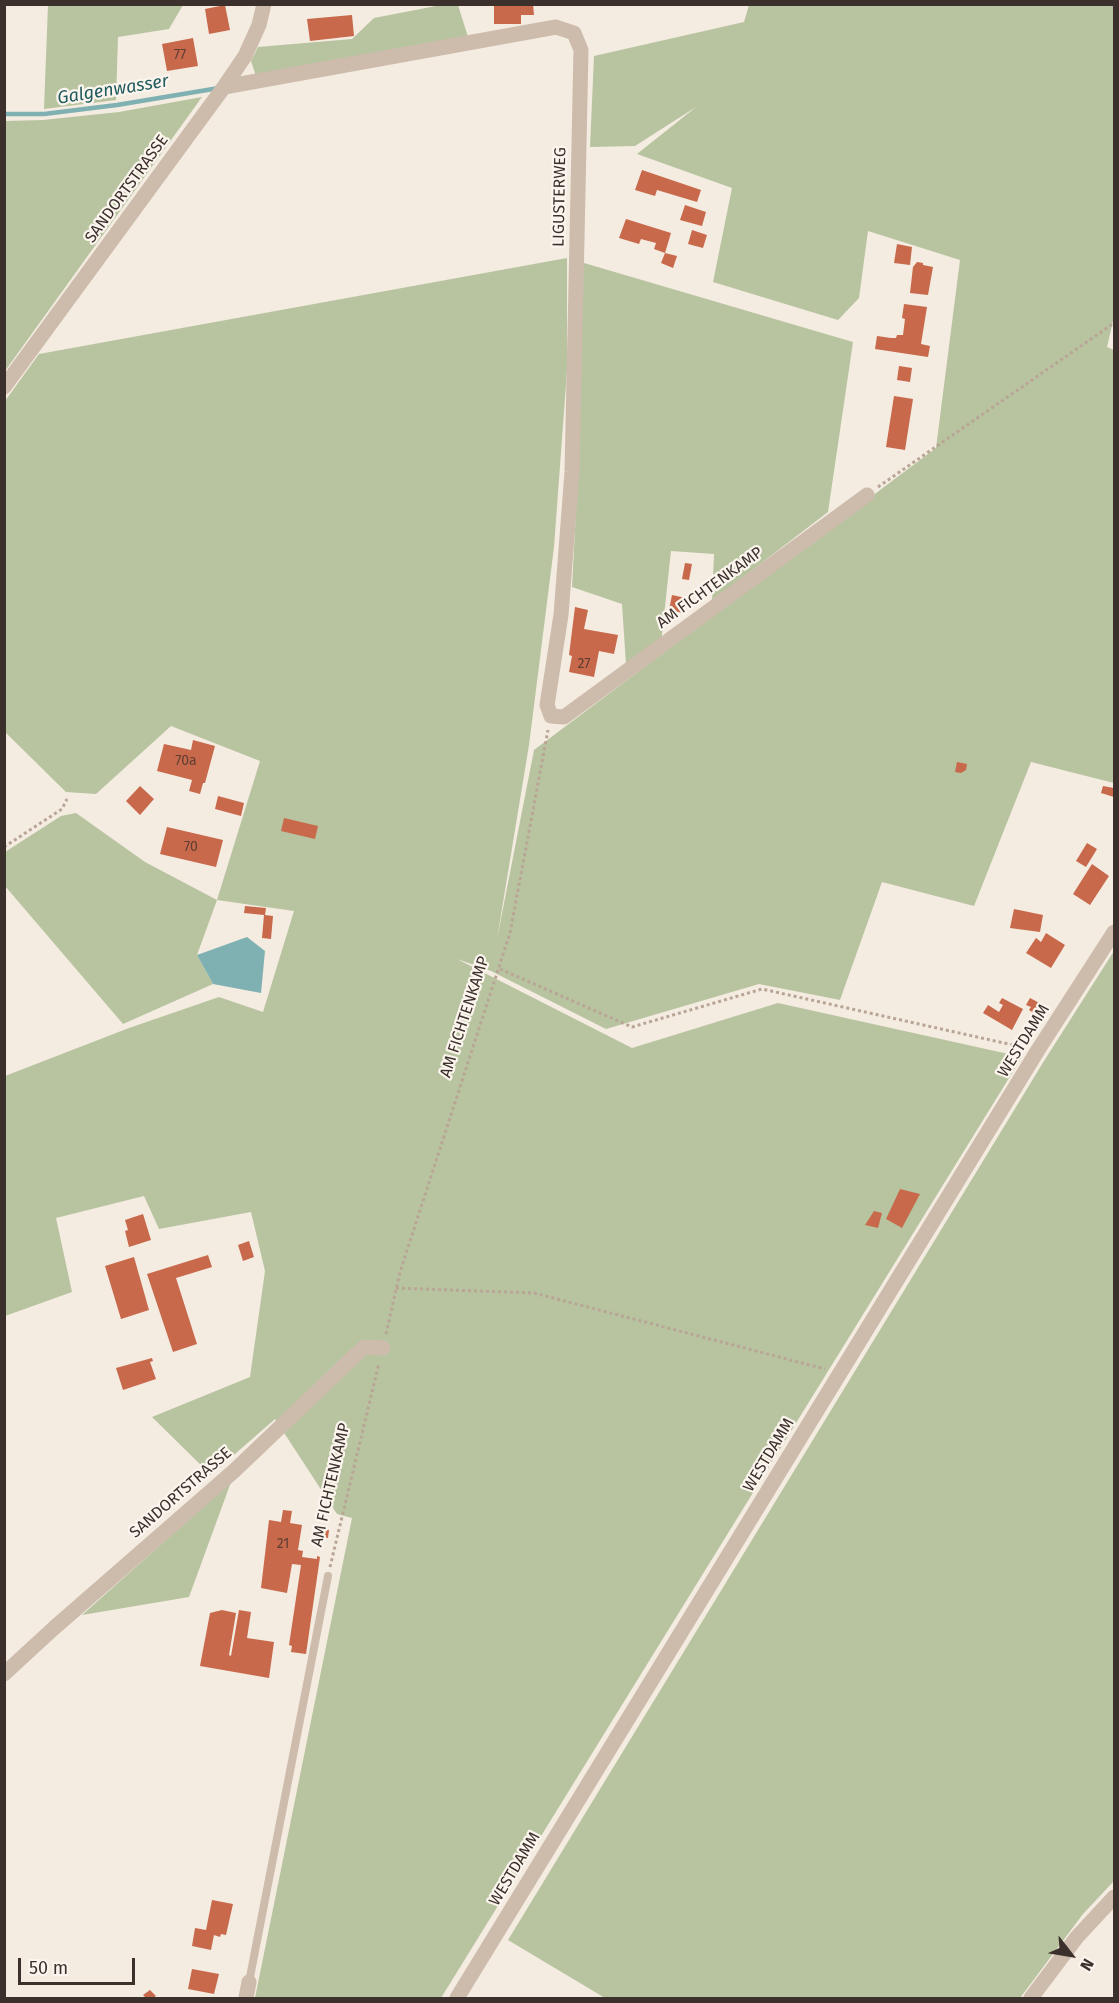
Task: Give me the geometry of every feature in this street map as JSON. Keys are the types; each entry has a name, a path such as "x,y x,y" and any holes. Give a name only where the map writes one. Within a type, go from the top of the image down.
{"street":[{"name":"SANDORTSTRASSE","path":"4,387 224,87 245,56 259,25 264,4"},
{"name":"LIGUSTERWEG","path":"224,87 556,27 574,33 581,50 573,472 561,615 547,705 551,716"},
{"name":"AM FICHTENKAMP","path":"551,716 564,717 867,495"},
{"name":"WESTDAMM","path":"457,1998 1038,1050 1114,932"},
{"name":"SANDORTSTRASSE","path":"4,1674 234,1472 364,1347 383,1348"},
{"path":"1032,1998 1077,1937 1114,1897"},
{"path":"246,1998 249,1982"}],"lane":[{"path":"249,1982 328,1576"}],"path":[{"path":"867,495 1114,323"},
{"name":"AM FICHTENKAMP","path":"328,1576 396,1288 510,933 551,716"},
{"path":"4,847 62,809 67,799"},
{"path":"500,969 632,1027 762,989 1038,1050"},
{"path":"396,1288 534,1293 840,1373"}],"green space":[{"path":"48,4 183,5 169,29 118,37 116,100 44,109"},
{"path":"441,5 458,5 468,37 256,76 251,61 258,47 352,39 374,18"},
{"path":"749,5 1114,5 1114,317 1107,347 1114,350 1114,783 1031,762 974,906 882,882 840,1000 759,984 606,1029 491,971 457,959 632,1048 778,1003 1022,1057 441,1998 255,1998 352,1518 337,1514 275,1419 211,1475 152,1417 250,1377 265,1271 251,1212 159,1229 144,1196 56,1218 72,1292 5,1316 5,1076 129,1028 219,997 263,1012 294,911 217,900 260,761 171,726 96,794 66,792 5,732 5,401 39,354 567,258 567,371 554,547 529,745 497,939 534,750 936,448 960,260 868,231 859,298 838,320 713,282 732,188 637,154 696,107 635,146 590,147 594,56 744,22"},
{"path":"202,97 5,371 5,121 43,120 119,112"},
{"path":"584,263 853,342 828,512 712,601 714,554 671,551 661,643 626,664 622,604 572,587 578,473 579,268"},
{"path":"76,813 145,862 217,900 197,955 213,984 123,1024 5,886 5,852 61,816"},
{"path":"1114,951 1114,1881 1083,1914 1020,1998 605,1998 508,1940 1044,1061"},
{"path":"231,1482 189,1597 82,1615"}],"water":[{"path":"247,937 265,951 261,993 213,984 197,955"}],"building":[{"path":"494,4 533,4 534,15 521,15 521,24 494,24"},
{"path":"225,5 230,30 209,34 205,9"},
{"path":"352,15 354,36 310,41 307,19"},
{"path":"193,38 198,66 167,71 162,44"},
{"path":"642,170 701,190 697,202 657,190 655,196 635,190"},
{"path":"685,205 706,212 702,226 680,220"},
{"path":"626,219 671,233 665,253 654,249 656,243 641,239 639,244 619,238"},
{"path":"692,230 707,235 703,248 688,244"},
{"path":"897,244 912,247 910,265 894,263"},
{"path":"665,253 677,256 673,268 661,263"},
{"path":"917,262 933,267 928,295 910,293 913,267"},
{"path":"904,304 927,307 921,344 930,346 928,357 875,349 877,336 896,338 897,335 903,335"},
{"path":"899,366 912,368 910,382 897,380"},
{"path":"894,396 913,399 905,450 886,447"},
{"path":"685,563 692,564 689,580 682,579"},
{"path":"672,595 686,598 683,613 669,610"},
{"path":"575,607 588,610 584,629 618,635 614,654 599,651 594,677 569,672"},
{"path":"193,740 215,746 200,794 189,791 192,780 157,771 164,744 191,750"},
{"path":"957,762 967,764 966,770 961,773 955,772"},
{"path":"140,786 154,799 140,815 126,801"},
{"path":"1103,786 1114,788 1114,797 1101,793"},
{"path":"218,796 244,803 241,816 215,809"},
{"path":"284,818 318,826 315,839 281,831"},
{"path":"167,827 223,840 216,867 160,854"},
{"path":"1087,843 1097,849 1086,867 1076,861"},
{"path":"1092,864 1109,876 1090,905 1073,894"},
{"path":"245,906 266,908 265,915 273,916 271,939 262,938 264,915 244,913"},
{"path":"1014,909 1043,915 1040,932 1010,928"},
{"path":"1046,933 1065,945 1051,968 1026,953 1036,938 1041,942"},
{"path":"1002,998 1023,1009 1012,1030 983,1013 988,1005 999,1012 1003,1005 999,1003"},
{"path":"1030,998 1045,1006 1039,1016 1029,1010 1031,1007 1026,1005"},
{"path":"900,1189 920,1194 902,1228 886,1219"},
{"path":"874,1211 882,1213 878,1228 865,1225"},
{"path":"143,1214 151,1240 129,1247 125,1220"},
{"path":"249,1241 254,1257 243,1261 238,1245"},
{"path":"208,1255 212,1267 176,1278 197,1344 173,1352 147,1274"},
{"path":"134,1257 149,1310 121,1319 105,1266"},
{"path":"152,1358 153,1361 150,1362 156,1379 123,1390 116,1368"},
{"path":"283,1510 292,1511 290,1523 302,1525 298,1550 303,1551 302,1557 317,1559 317,1556 320,1557 306,1654 291,1652 292,1646 289,1645 301,1565 292,1564 287,1593 261,1588 269,1520 281,1522"},
{"path":"319,1528 329,1530 328,1538 317,1536"},
{"path":"222,1610 236,1613 229,1655 231,1656 239,1610 251,1612 247,1638 274,1642 269,1678 200,1666 210,1613"},
{"path":"212,1900 233,1904 226,1935 221,1934 220,1937 214,1935 211,1950 192,1946 195,1928 206,1930"},
{"path":"192,1969 219,1974 214,1994 188,1989"},
{"path":"150,1990 156,1996 146,1998 143,1995"}],"waterway":[{"name":"Galgenwasser","path":"4,114 44,114 117,105 219,88"}]}
